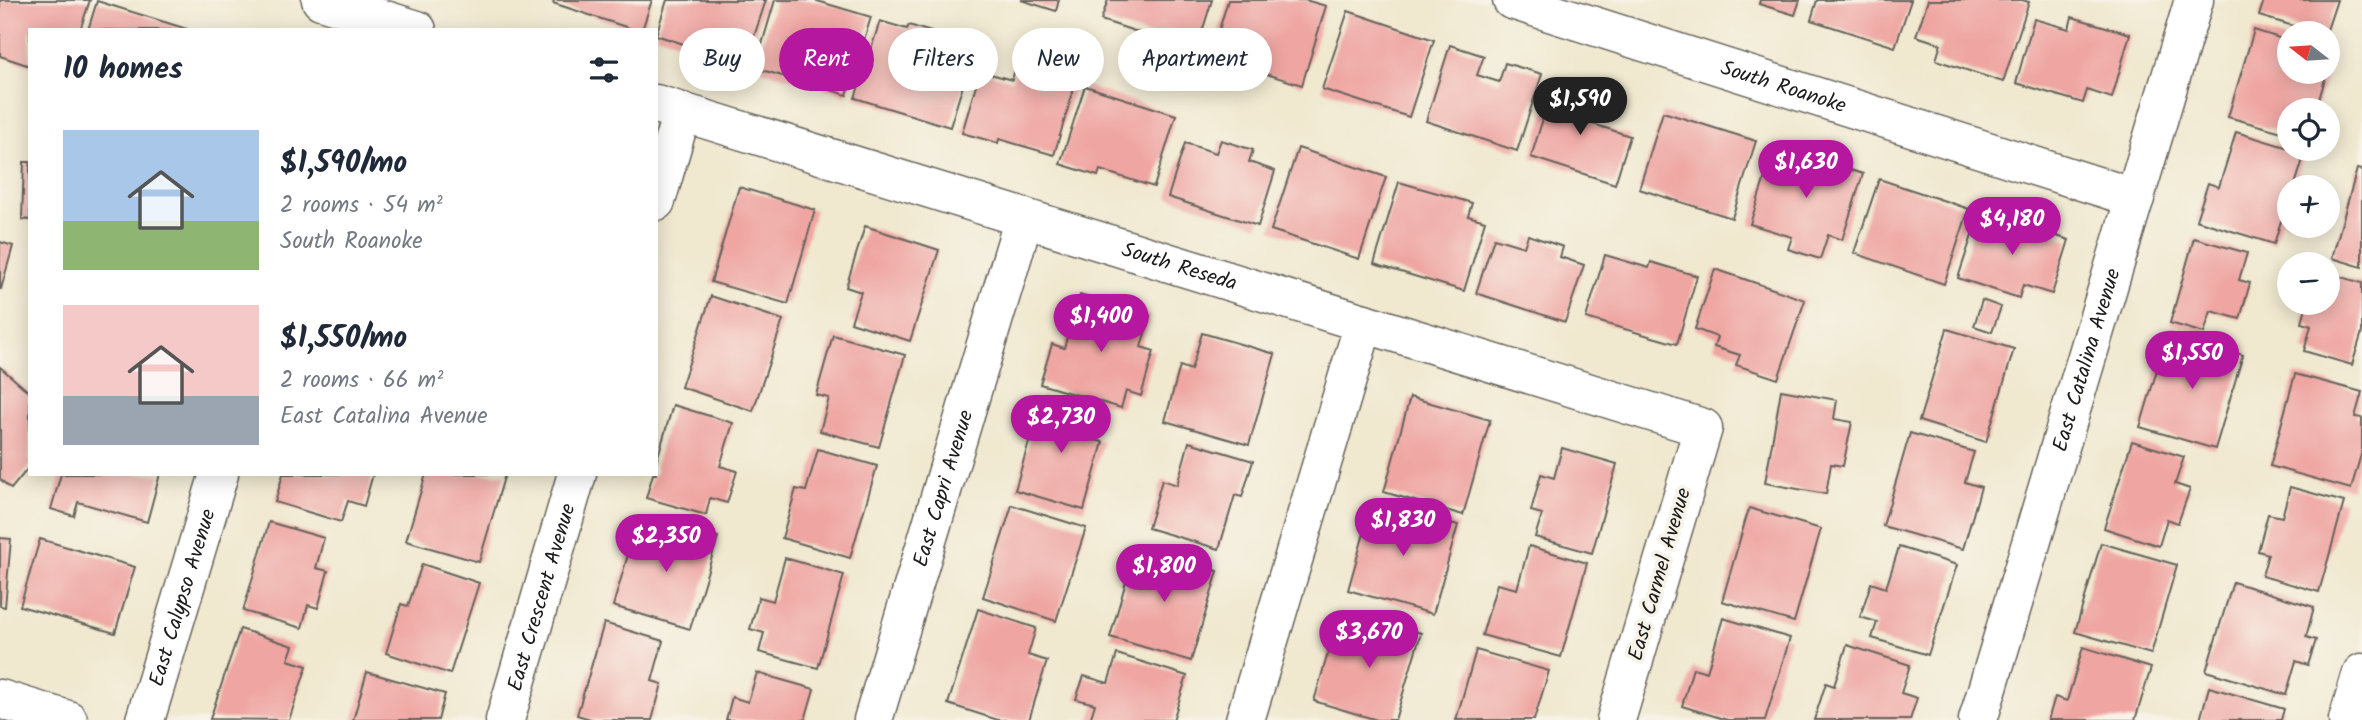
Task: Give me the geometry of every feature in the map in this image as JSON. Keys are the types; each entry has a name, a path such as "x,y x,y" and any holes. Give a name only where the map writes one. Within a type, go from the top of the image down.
{"street":[{"path":"321,0 355,21 403,28"},
{"name":"South Roanoke","path":"1512,0 2134,198"},
{"name":"East Catalina Avenue","path":"1978,720 2194,0"},
{"path":"658,187 669,108"},
{"name":"South Reseda","path":"669,108 1703,428"},
{"name":"East Capri Avenue","path":"873,720 1024,218"},
{"path":"1245,720 1364,323"},
{"name":"East Carmel Avenue","path":"1616,720 1703,428"},
{"name":"East Calypso Avenue","path":"145,720 218,476"},
{"name":"East Crescent Avenue","path":"505,720 576,476"},
{"path":"2348,720 2362,673"},
{"path":"0,699 68,720"}],"building":[{"path":"0,0 90,0 81,28 28,28 28,65 0,56"},
{"path":"554,0 652,0 643,28 629,28 553,3"},
{"path":"667,0 766,0 757,28 679,28 679,42 658,36"},
{"path":"775,0 814,0 871,17 868,28 779,28 779,75 765,71 765,34"},
{"path":"1021,0 1059,0 1056,11"},
{"path":"1108,0 1212,0 1203,28 1126,28 1101,20"},
{"path":"1228,0 1305,0 1326,6 1302,85 1272,76 1272,28 1220,28"},
{"path":"1760,0 1800,0 1795,15 1759,4"},
{"path":"1817,0 1911,0 1895,47 1811,20"},
{"path":"1928,0 2029,2 2003,82 1936,60 1941,44 1916,36"},
{"path":"2264,0 2337,0 2330,21 2277,21 2259,16"},
{"path":"97,1 184,28 89,28"},
{"path":"1348,11 1434,40 1409,117 1322,89"},
{"path":"2072,17 2130,34 2112,98 2087,90 2083,103 2016,83 2034,19 2069,29"},
{"path":"880,21 904,28 888,28 888,91 961,91 950,127 855,98 857,91 874,91 874,39"},
{"path":"2254,30 2277,37 2277,84 2324,84 2319,98 2277,98 2277,131 2228,117"},
{"path":"1450,45 1484,56 1477,75 1499,82 1505,63 1542,74 1517,151 1426,121"},
{"path":"998,76 1012,80 1012,91 1073,91 1054,155 999,139 998,143 962,133 974,91 998,91"},
{"path":"1564,82 1603,94 1593,124 1630,136 1615,184 1531,157 1546,109 1554,112"},
{"path":"1083,91 1101,91 1176,115 1154,187 1100,170 1098,176 1060,164"},
{"path":"1663,112 1756,141 1732,218 1639,189"},
{"path":"2236,132 2277,144 2277,161 2302,161 2298,175 2277,175 2277,234 2274,244 2196,220 2208,183 2219,187"},
{"path":"1221,140 1253,150 1249,162 1275,171 1258,226 1168,197 1185,143 1216,153"},
{"path":"1775,146 1863,174 1842,240 1828,235 1820,259 1788,249 1792,237 1750,224"},
{"path":"1298,148 1386,177 1359,259 1271,230"},
{"path":"24,162 28,162 28,220 22,219"},
{"path":"2357,169 2362,170 2362,267 2340,260 2340,252 2334,252 2338,238 2340,238"},
{"path":"1879,179 1969,209 1944,284 1854,253"},
{"path":"1399,182 1472,203 1468,216 1485,221 1464,291 1374,264"},
{"path":"739,187 815,210 788,304 711,282"},
{"path":"1980,211 2069,240 2052,294 2023,285 2019,298 1958,278"},
{"path":"865,226 939,250 910,341 851,322 861,292 846,287"},
{"path":"1528,235 1563,247 1560,257 1584,265 1565,322 1476,293 1494,238 1524,247"},
{"path":"2194,238 2247,253 2239,280 2250,283 2240,319 2211,311 2204,333 2170,323"},
{"path":"0,242 13,246 1,289 0,289"},
{"path":"1605,255 1649,268 1651,262 1697,276 1677,344 1586,318"},
{"path":"1715,269 1805,300 1778,379 1736,365 1740,355 1714,347 1717,337 1695,329"},
{"path":"2340,277 2362,283 2362,332 2352,365 2304,351 2311,326 2302,323 2304,315 2340,315"},
{"path":"1080,295 1150,316 1141,347 1154,351 1141,396 1126,391 1121,408 1040,384 1052,344 1064,348"},
{"path":"711,296 783,320 753,411 681,387"},
{"path":"1982,300 2001,307 1992,332 1974,326"},
{"path":"1947,329 2014,349 1986,442 1919,421"},
{"path":"1202,333 1275,354 1249,445 1165,421 1180,366 1191,370"},
{"path":"2168,333 2243,355 2215,449 2140,427"},
{"path":"833,335 905,355 879,447 820,431 829,398 816,395"},
{"path":"0,367 28,391 28,468 11,489 0,479"},
{"path":"2295,374 2362,392 2355,417 2362,418 2362,451 2351,489 2270,466"},
{"path":"1781,390 1837,400 1834,419 1852,422 1843,466 1831,464 1826,494 1765,483"},
{"path":"1042,397 1097,413 1090,439 1103,442 1084,510 1015,490"},
{"path":"1410,397 1490,420 1463,515 1384,492"},
{"path":"673,405 733,423 720,466 737,471 727,503 710,498 706,515 646,498 652,476 658,476 658,456"},
{"path":"1910,433 1974,452 1965,482 1981,487 1963,549 1883,526"},
{"path":"2132,441 2184,457 2175,484 2190,489 2178,523 2167,519 2159,546 2104,528"},
{"path":"1189,442 1253,461 1242,497 1235,495 1219,549 1148,528 1162,480 1177,485"},
{"path":"1562,448 1617,464 1592,553 1535,537 1542,514 1531,511 1541,474 1554,478"},
{"path":"818,449 877,466 850,558 782,538 796,489 806,491"},
{"path":"60,476 159,476 147,522 78,502 74,516 51,509"},
{"path":"282,476 372,476 364,506 348,501 341,522 275,502"},
{"path":"425,476 504,476 479,562 406,541"},
{"path":"2290,487 2344,502 2319,592 2262,576 2268,554 2258,551 2268,514 2282,517"},
{"path":"1373,501 1458,525 1433,614 1348,590"},
{"path":"1012,505 1086,528 1056,621 983,597"},
{"path":"1749,508 1821,529 1794,622 1722,601"},
{"path":"653,518 718,537 690,629 613,606 632,541 646,545"},
{"path":"269,522 324,538 316,568 328,571 318,608 308,605 302,628 243,611"},
{"path":"0,538 11,539 5,607 0,606"},
{"path":"40,539 135,567 115,633 20,606"},
{"path":"2101,543 2177,565 2151,654 2075,632"},
{"path":"1529,546 1587,563 1561,657 1482,635 1497,584 1517,589"},
{"path":"1136,547 1218,571 1191,661 1110,637"},
{"path":"1899,547 1957,565 1928,655 1872,638 1877,622 1860,617 1871,583 1886,588"},
{"path":"785,558 844,575 818,668 759,652 764,633 750,629 759,597 773,601"},
{"path":"422,564 479,583 450,674 386,653 401,604 408,606"},
{"path":"2233,582 2314,607 2306,637 2316,640 2308,665 2296,661 2286,695 2206,671"},
{"path":"978,609 1036,628 1028,655 1047,661 1029,720 998,720 948,704"},
{"path":"1358,615 1421,633 1395,720 1377,720 1314,701 1333,636 1350,642"},
{"path":"1723,618 1790,638 1765,720 1727,720 1682,706 1693,668 1707,672"},
{"path":"604,623 663,641 652,681 662,684 652,720 594,720 577,715"},
{"path":"240,629 293,646 288,660 307,666 289,720 210,719"},
{"path":"1847,645 1910,665 1901,693 1917,698 1910,720 1814,720 1826,683 1834,686"},
{"path":"2083,647 2151,668 2135,720 2048,720 2055,697 2067,701"},
{"path":"1476,650 1549,671 1534,720 1456,720"},
{"path":"1117,654 1187,676 1173,720 1090,720 1095,704 1076,699 1084,676 1108,683"},
{"path":"367,672 445,694 438,720 353,720"},
{"path":"757,673 814,689 805,720 726,720 732,697 748,702"},
{"path":"2209,687 2284,709 2281,720 2200,720"}]}
